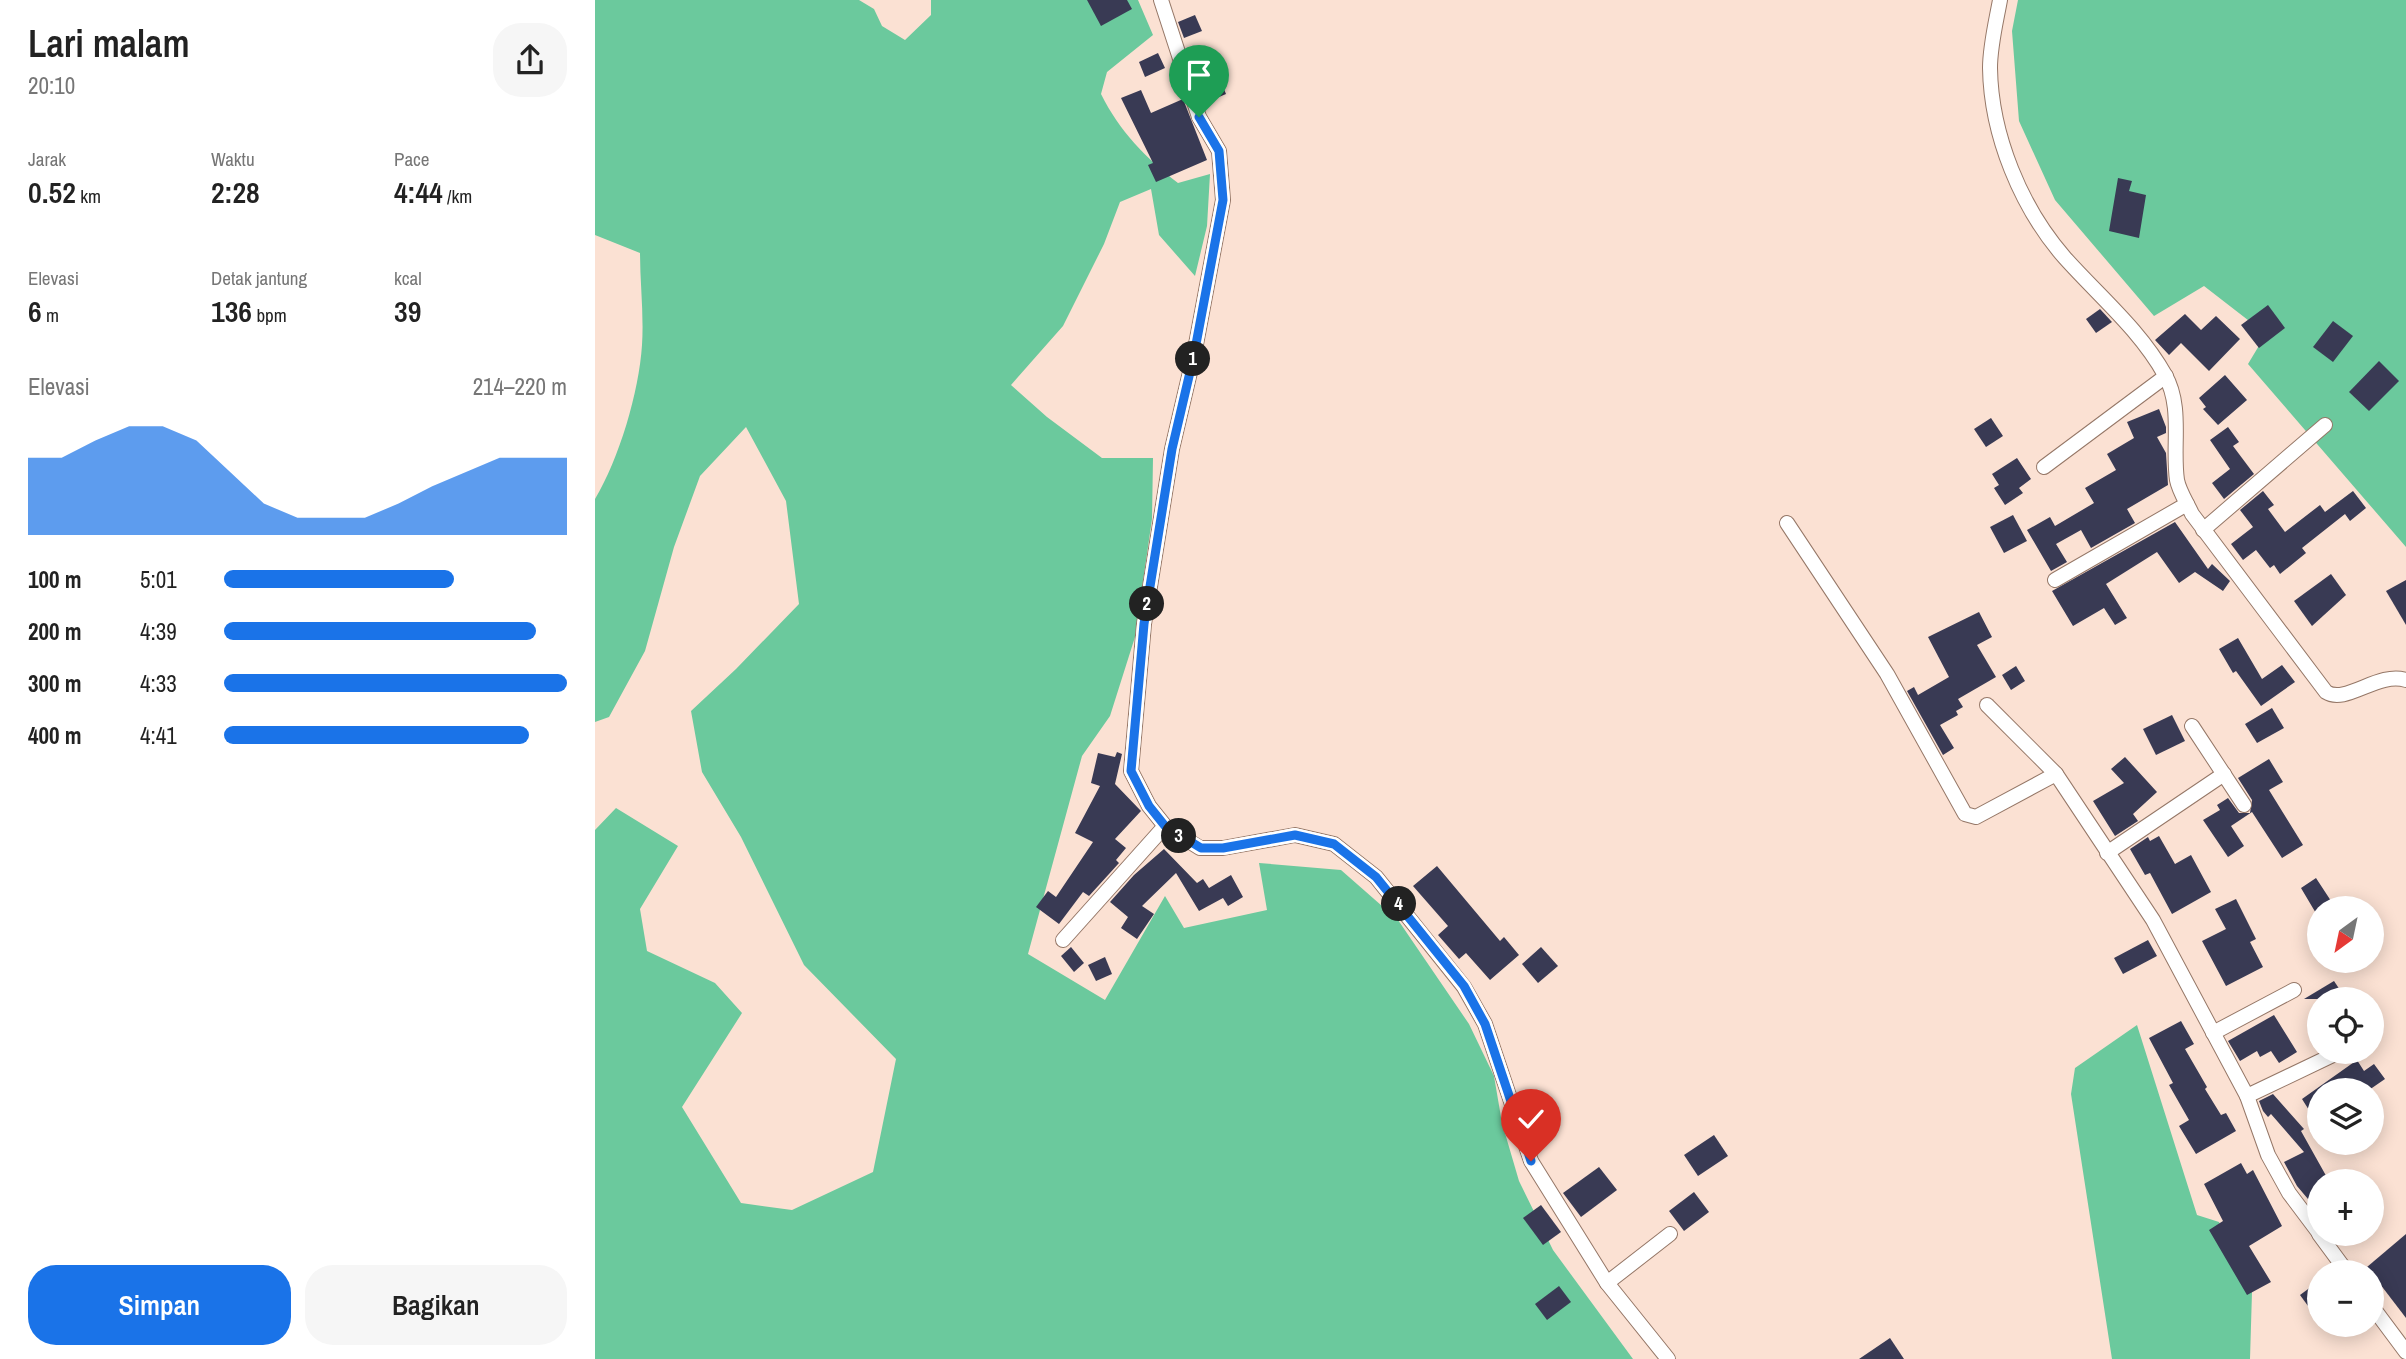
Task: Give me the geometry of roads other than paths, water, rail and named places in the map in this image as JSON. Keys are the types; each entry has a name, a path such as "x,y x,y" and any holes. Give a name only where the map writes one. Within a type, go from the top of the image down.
{"street":[{"path":"1161,0 1199,117 1219,151 1223,200 1194,355 1172,449 1144,624 1131,771 1149,806 1165,826 1201,848 1211,849 1295,835 1316,838 1334,844 1376,877 1464,986 1485,1024 1531,1161 1607,1283 1668,1359"},
{"path":"2000,0 1990,68 1996,114 2008,161 2031,211 2063,256 2135,333 2165,376 2176,424 2178,484 2187,504 2203,530 2326,692 2342,695 2388,677 2406,680"},
{"path":"2043,467 2165,376"},
{"path":"2203,530 2325,425"},
{"path":"2055,579 2187,504"},
{"path":"1787,523 1887,674 1965,814 1976,817 2056,774"},
{"path":"1987,705 2056,774 2153,920 2247,1096 2268,1155 2289,1193 2307,1217"},
{"path":"2192,726 2244,805"},
{"path":"2107,853 2224,774"},
{"path":"1063,940 1165,826"},
{"path":"2213,1033 2294,990"},
{"path":"2247,1096 2314,1064"},
{"path":"1607,1283 1670,1234"},
{"path":"2384,1322 2406,1352"}]}
